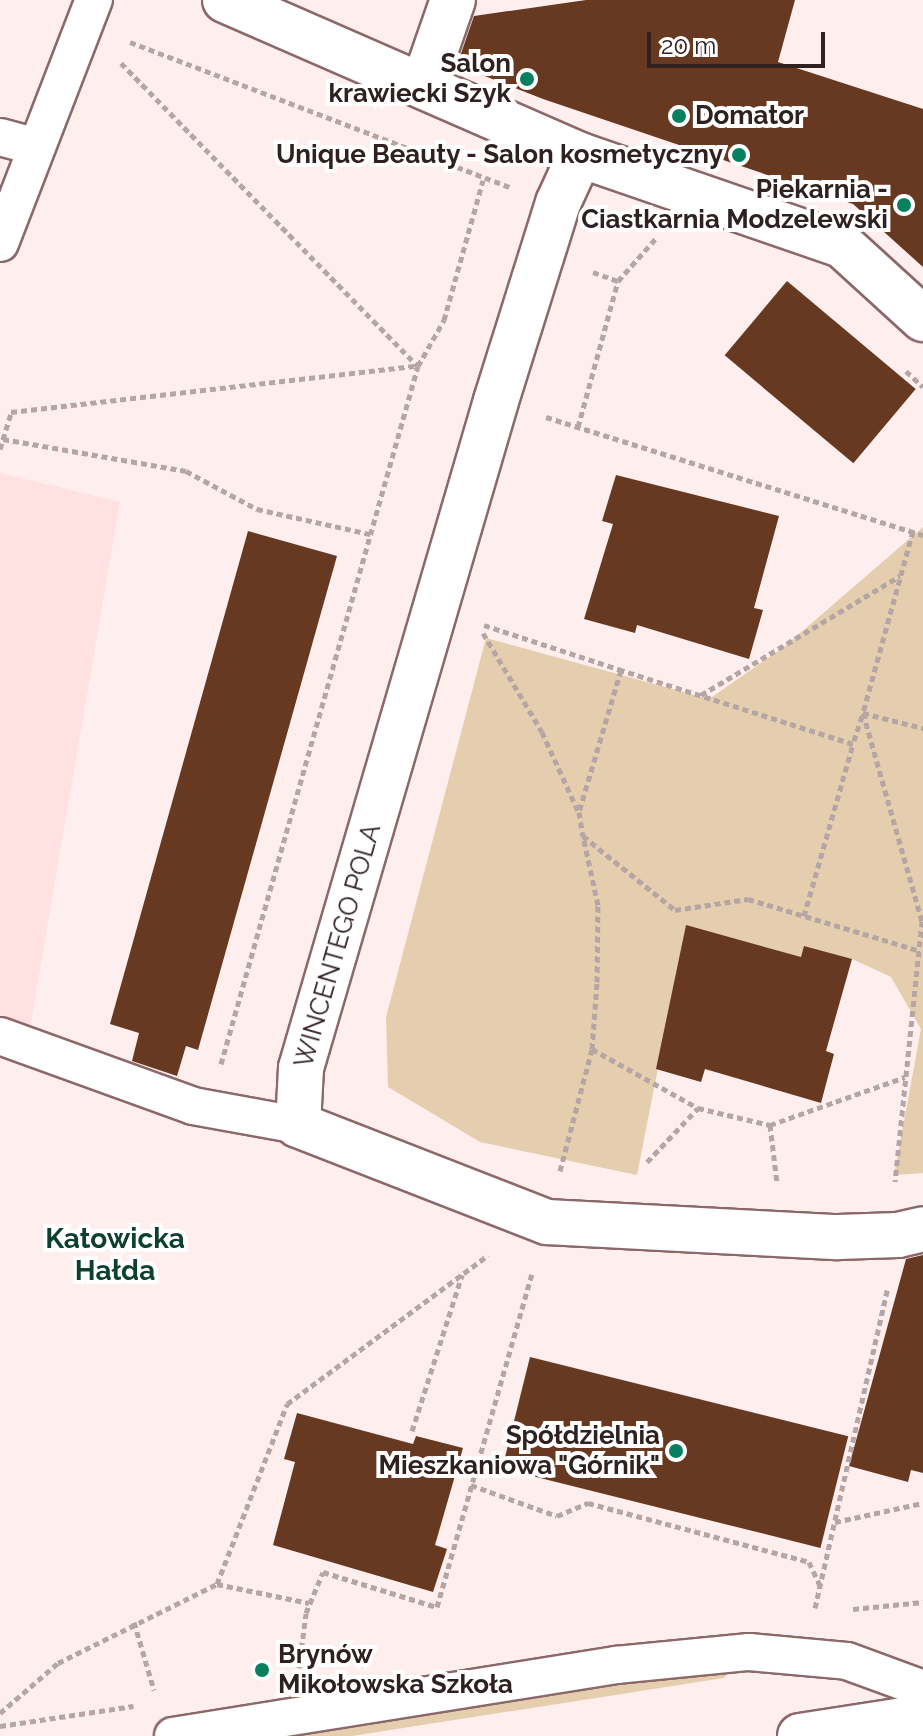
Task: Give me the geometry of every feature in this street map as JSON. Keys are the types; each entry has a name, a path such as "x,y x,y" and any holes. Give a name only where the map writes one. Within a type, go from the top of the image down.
{"street":[{"path":"225,0 580,155 842,245 923,319"},
{"path":"423,86 453,0"},
{"name":"WINCENTEGO POLA","path":"298,1125 301,1068 496,401 558,203 580,155"},
{"path":"298,1125 547,1222 838,1237 910,1232"},
{"path":"800,1736 923,1717"}],"lane":[{"path":"0,243 89,12"},
{"path":"0,137 37,147"},
{"path":"0,1036 193,1106 298,1125"},
{"path":"173,1736 600,1668 749,1652 847,1661 923,1689"}],"path":[{"path":"89,12 483,180 558,203"},
{"path":"89,12 418,366"},
{"path":"209,1108 418,366 444,320 483,180"},
{"path":"578,427 618,281 660,234 645,229"},
{"path":"0,449 11,412 418,366"},
{"path":"901,367 923,387"},
{"path":"496,401 923,535"},
{"path":"3,439 186,471 257,509 370,534"},
{"path":"804,916 913,531"},
{"path":"701,695 901,576"},
{"path":"298,1681 309,1603 323,1572 437,1607 547,1222 592,1049 598,905 579,812 542,732 476,622 853,744"},
{"path":"579,812 621,670"},
{"path":"863,713 923,728"},
{"path":"863,713 923,921 917,950 894,1194 910,1232"},
{"path":"583,836 675,910 748,899 917,950"},
{"path":"592,1049 698,1108 770,1125 905,1077"},
{"path":"647,1162 698,1108"},
{"path":"770,1125 778,1192"},
{"path":"217,1584 287,1404 491,1252"},
{"path":"412,1431 462,1274"},
{"path":"815,1611 888,1288"},
{"path":"471,1485 557,1516 588,1503 809,1562 820,1587"},
{"path":"835,1522 923,1503"},
{"path":"0,1713 58,1663 134,1622 217,1584 309,1603"},
{"path":"134,1622 158,1702"}],"shaded area":[{"path":"0,473 120,502 29,1033 0,1046"},
{"path":"923,527 923,1173 894,1175 921,1029 891,977 852,959 801,957 686,926 637,1175 480,1142 388,1087 386,1017 486,638 709,699 784,647"},
{"path":"722,1668 727,1674 724,1678 352,1736 278,1736"}],"building":[{"path":"586,0 795,0 778,62 923,109 923,267 853,204 543,99 457,65 474,16"},
{"path":"787,281 916,389 853,463 725,355"},
{"path":"616,475 779,516 754,608 763,610 749,659 637,625 635,633 584,619 613,524 602,521"},
{"path":"248,531 337,556 198,1050 186,1046 177,1076 132,1061 139,1033 110,1024"},
{"path":"686,925 801,957 804,946 852,959 826,1051 834,1054 821,1103 705,1069 701,1082 656,1069"},
{"path":"923,1255 923,1473 911,1470 908,1482 849,1466 906,1259"},
{"name":"Spółdzielnia Mieszkaniowa \"Górnik\"","path":"530,1357 848,1436 820,1548 502,1469"},
{"path":"297,1413 413,1444 416,1436 463,1448 435,1545 447,1549 433,1592 273,1545 295,1462 284,1459"}],"place":[{"name":"Salon krawiecki Szyk","path":"527,79"},
{"name":"Domator","path":"679,116"},
{"name":"Unique Beauty - Salon kosmetyczny","path":"739,155"},
{"name":"Piekarnia - Ciastkarnia Modzelewski","path":"904,205"},
{"name":"Spółdzielnia Mieszkaniowa \"Górnik\"","path":"676,1451"},
{"name":"Brynów Mikołowska Szkoła","path":"262,1670"}],"district":[{"name":"Katowicka Hałda","path":"115,1255"}]}
